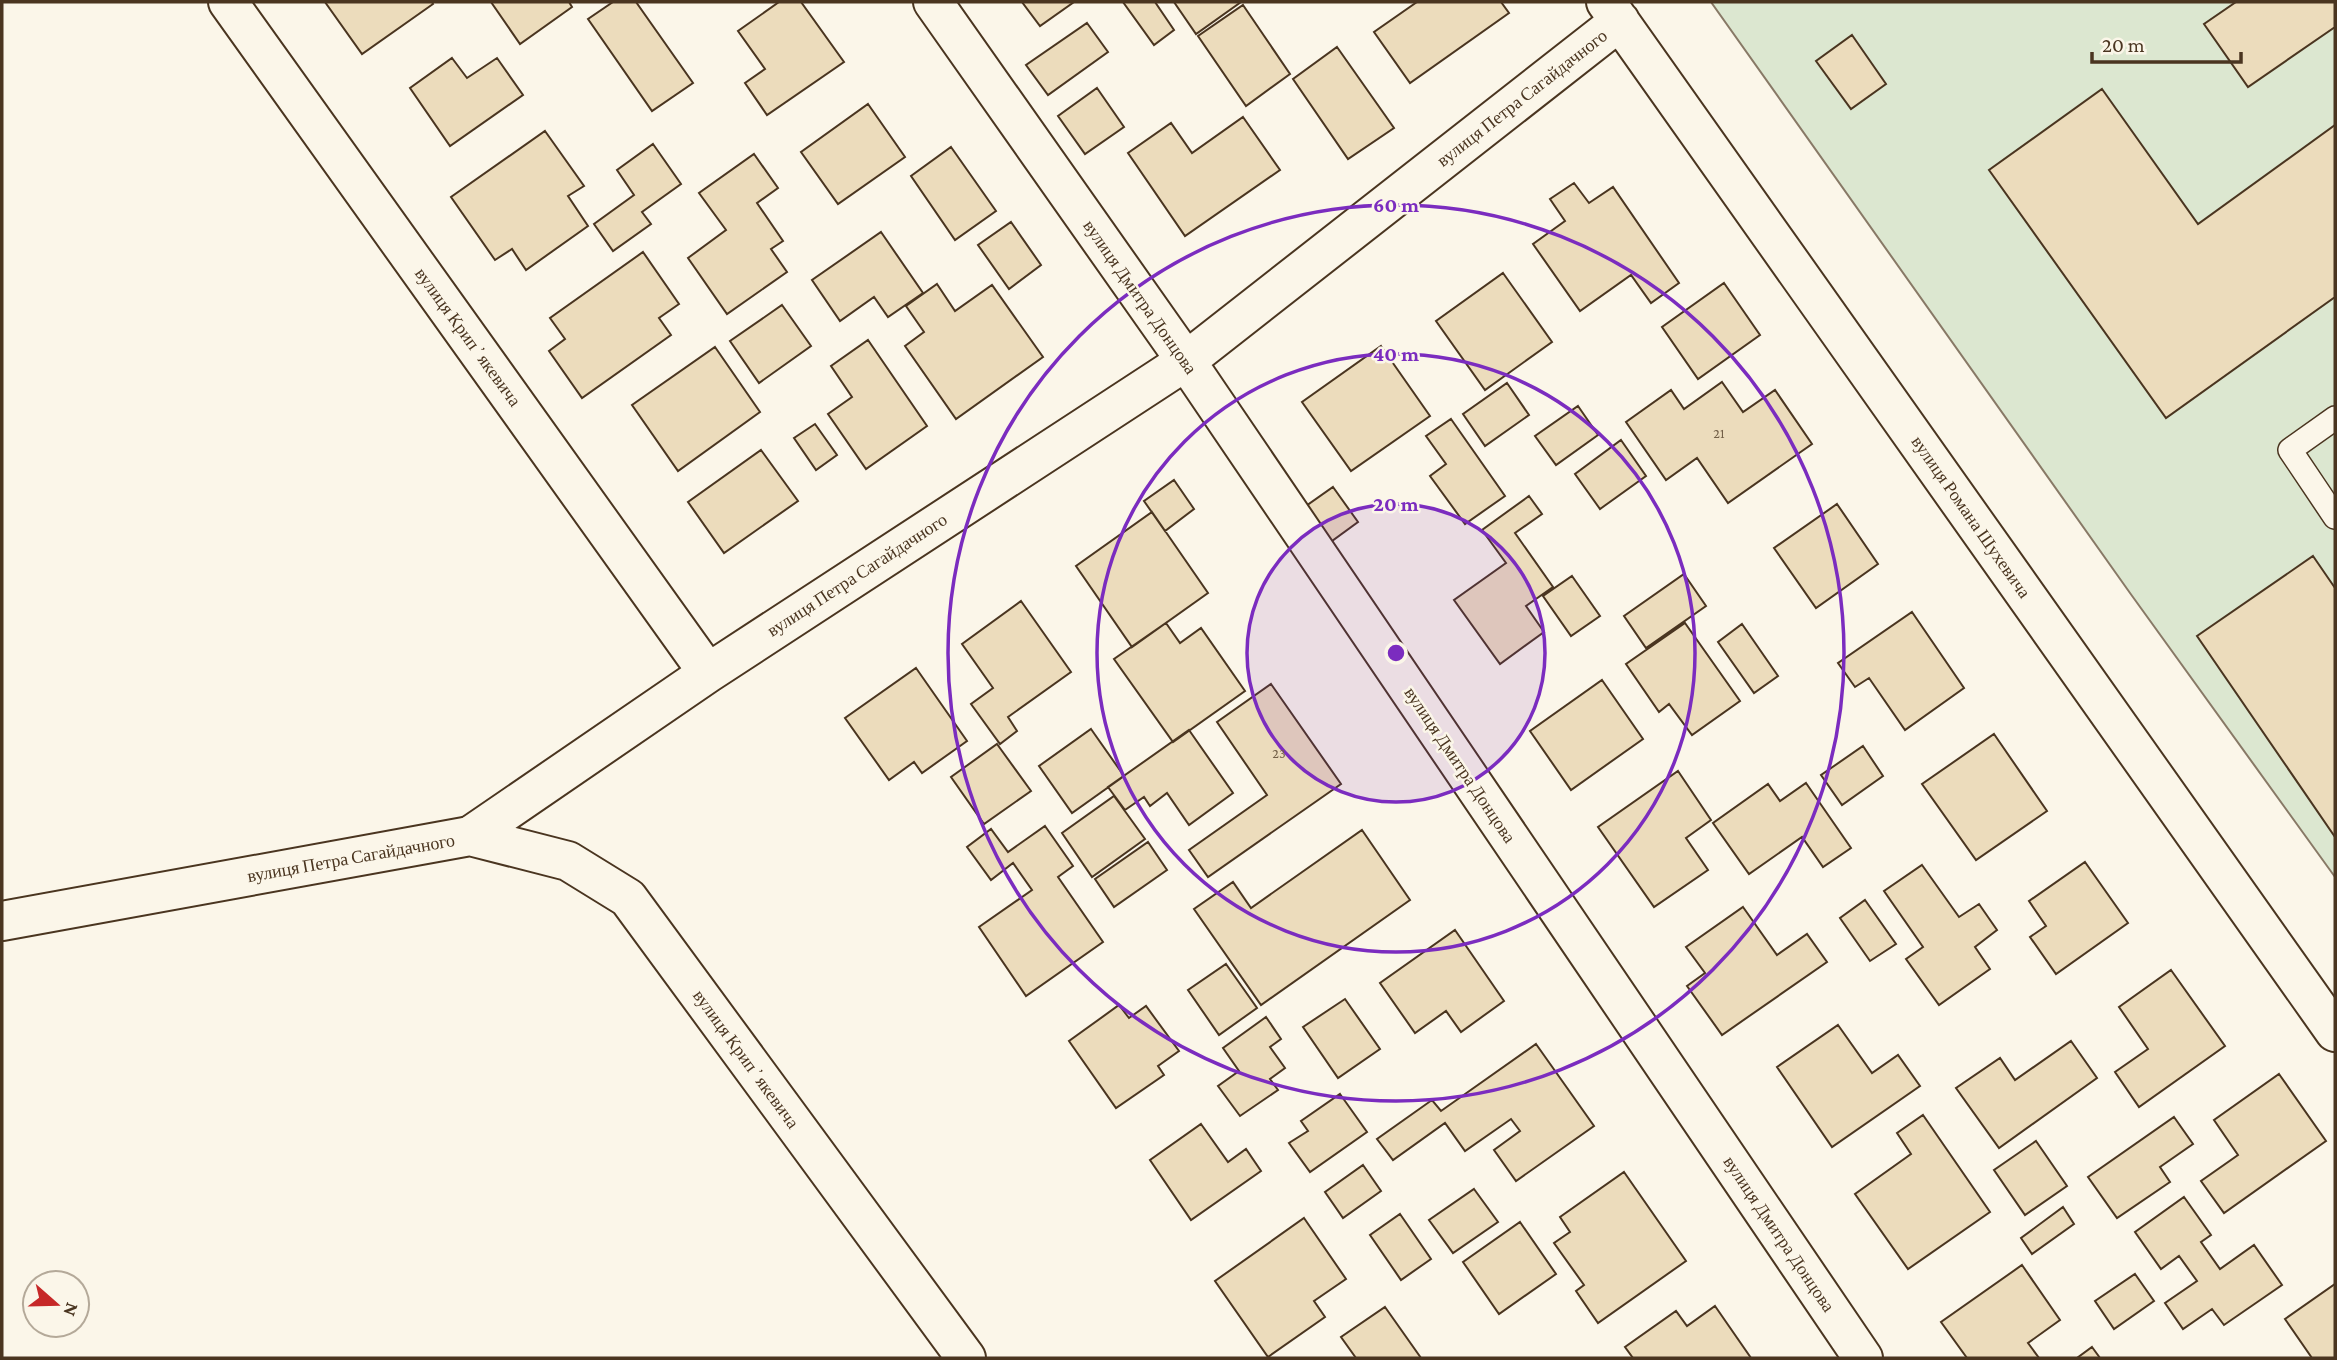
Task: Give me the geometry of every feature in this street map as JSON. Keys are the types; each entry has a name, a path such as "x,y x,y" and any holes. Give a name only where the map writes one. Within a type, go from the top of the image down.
{"street":[{"name":"вулиця Крипʼякевича","path":"228,2 708,673"},
{"name":"вулиця Дмитра Донцова","path":"933,2 1186,361 1863,1358"},
{"name":"вулиця Петра Сагайдачного","path":"2,921 470,836 708,673 1186,361 1613,12"},
{"name":"вулиця Романа Шухевича","path":"1613,12 2335,1032"},
{"name":"вулиця Крипʼякевича","path":"470,836 568,861 628,898 966,1358"}],"lane":[{"path":"2335,418 2290,450 2335,517"}],"green space":[{"path":"1711,2 2335,2 2335,877 2130,593"}],"building":[{"path":"325,2 432,2 433,4 362,54"},
{"path":"491,2 569,2 572,7 520,44"},
{"path":"613,2 636,2 693,83 652,111 588,19"},
{"path":"779,2 801,2 844,62 767,115 745,83 765,69 738,31"},
{"path":"1022,2 1074,2 1040,26"},
{"path":"1123,2 1155,2 1174,30 1154,45"},
{"path":"1174,2 1241,2 1196,34"},
{"path":"1417,2 1501,2 1509,13 1410,83 1374,32"},
{"path":"2236,2 2335,2 2335,27 2248,87 2204,24"},
{"path":"1243,5 1290,74 1246,106 1198,36"},
{"path":"1087,23 1108,52 1048,95 1026,65"},
{"path":"1852,35 1886,84 1851,109 1816,61"},
{"path":"1337,47 1394,128 1348,159 1293,79"},
{"path":"452,58 467,78 497,58 523,95 450,146 410,88"},
{"path":"1097,88 1124,127 1085,154 1058,116"},
{"path":"2102,89 2198,224 2335,125 2335,297 2166,418 1989,170"},
{"path":"868,104 905,157 838,204 801,152"},
{"path":"1243,117 1280,170 1185,236 1128,153 1171,123 1192,153"},
{"path":"545,131 584,186 568,196 588,226 526,270 512,249 495,260 451,197"},
{"path":"653,144 681,184 642,212 651,224 613,251 594,224 634,195 617,170"},
{"path":"951,147 996,211 955,240 911,176"},
{"path":"754,154 778,188 757,203 783,241 771,249 787,272 727,314 688,258 726,230 699,193"},
{"path":"1574,183 1589,203 1613,187 1679,283 1651,303 1631,275 1580,311 1533,244 1565,221 1550,199"},
{"path":"1011,222 1041,265 1009,289 978,245"},
{"path":"881,232 923,293 888,317 874,297 840,321 812,280"},
{"path":"643,252 679,304 659,318 671,335 582,398 549,351 565,339 550,318"},
{"path":"1503,273 1552,342 1485,390 1436,321"},
{"path":"1724,283 1760,335 1698,379 1662,327"},
{"path":"937,284 955,311 992,285 1043,357 956,419 905,346 924,332 906,306"},
{"path":"782,305 811,346 759,383 730,341"},
{"path":"868,340 927,426 866,469 828,414 852,397 831,366"},
{"path":"1381,346 1430,416 1351,471 1302,402"},
{"path":"715,347 760,412 678,471 632,405"},
{"path":"1722,382 1743,412 1775,390 1812,444 1728,503 1697,458 1666,480 1626,422 1671,390 1684,409"},
{"path":"1507,383 1529,415 1485,446 1463,414"},
{"path":"1578,406 1598,435 1556,465 1535,436"},
{"path":"1451,419 1505,496 1465,524 1430,476 1446,464 1426,436"},
{"path":"815,424 837,455 816,470 794,438"},
{"path":"1621,440 1646,476 1600,509 1575,474"},
{"path":"761,450 798,501 724,553 688,502"},
{"path":"1174,480 1194,509 1165,531 1144,501"},
{"path":"1333,487 1358,522 1321,549 1296,513"},
{"path":"1529,496 1542,514 1515,533 1553,587 1526,606 1544,632 1500,664 1454,600 1506,563 1482,530"},
{"path":"1837,504 1878,564 1816,608 1774,548"},
{"path":"1152,512 1208,593 1132,647 1076,566"},
{"path":"2313,556 2335,588 2335,837 2197,636"},
{"path":"1684,574 1706,606 1646,648 1624,616"},
{"path":"1572,576 1600,616 1571,636 1543,596"},
{"path":"1021,601 1071,672 1008,717 1017,731 1000,744 971,704 993,688 962,644"},
{"path":"1912,612 1964,688 1905,730 1869,678 1855,687 1838,663"},
{"path":"1166,623 1180,643 1201,628 1245,691 1173,742 1114,659"},
{"path":"1685,623 1740,701 1692,735 1669,704 1659,712 1626,664"},
{"path":"1742,624 1778,676 1754,693 1718,642"},
{"path":"916,668 967,741 922,773 914,762 889,780 845,718"},
{"path":"1602,680 1643,739 1571,790 1530,731"},
{"path":"1271,684 1341,784 1208,877 1189,850 1267,795 1217,722"},
{"path":"1091,729 1124,776 1072,813 1039,766"},
{"path":"1189,730 1233,793 1189,825 1167,793 1150,806 1144,797 1125,810 1108,787"},
{"path":"1994,734 2047,811 1976,860 1922,784"},
{"path":"997,744 1031,791 984,824 951,777"},
{"path":"1863,746 1883,776 1842,805 1821,775"},
{"path":"1678,771 1711,820 1686,838 1708,870 1654,907 1598,827"},
{"path":"1806,783 1851,848 1823,867 1802,837 1749,874 1713,823 1768,784 1780,801"},
{"path":"1114,796 1145,839 1092,877 1062,833"},
{"path":"1045,826 1073,866 1058,877 1103,942 1026,996 979,927 1032,890 1013,863 991,880 967,847 991,829 1008,852"},
{"path":"1362,830 1410,900 1261,1005 1194,909 1233,882 1251,908"},
{"path":"1148,842 1167,870 1114,907 1095,879"},
{"path":"2085,862 2128,923 2056,974 2030,937 2046,926 2029,901"},
{"path":"1922,865 1959,917 1979,904 1997,930 1975,947 1990,969 1939,1005 1906,959 1923,947 1884,891"},
{"path":"1865,900 1896,944 1870,961 1840,918"},
{"path":"1743,907 1777,955 1807,934 1827,962 1722,1035 1687,986 1705,973 1686,947"},
{"path":"1455,930 1504,1001 1461,1032 1446,1011 1415,1033 1380,983"},
{"path":"1226,964 1257,1008 1219,1035 1188,990"},
{"path":"2171,970 2225,1046 2139,1107 2115,1072 2148,1049 2119,1007"},
{"path":"1345,999 1380,1049 1338,1078 1303,1027"},
{"path":"1119,1005 1129,1018 1146,1006 1179,1051 1158,1066 1164,1075 1116,1108 1069,1041"},
{"path":"1266,1017 1281,1039 1270,1047 1285,1068 1270,1079 1278,1090 1240,1116 1218,1086 1239,1071 1223,1048"},
{"path":"1838,1025 1872,1073 1898,1055 1920,1086 1832,1147 1777,1067"},
{"path":"2071,1041 2097,1078 1999,1148 1956,1088 2000,1058 2015,1080"},
{"path":"1536,1044 1594,1126 1516,1181 1494,1150 1520,1131 1511,1119 1465,1151 1445,1123 1393,1160 1377,1139 1432,1100 1441,1111"},
{"path":"2279,1074 2326,1141 2224,1213 2201,1181 2238,1155 2214,1120"},
{"path":"1340,1094 1367,1132 1310,1172 1289,1143 1308,1131 1301,1121"},
{"path":"1923,1115 1990,1212 1908,1269 1855,1194 1911,1154 1897,1133"},
{"path":"2174,1117 2193,1144 2160,1167 2170,1182 2117,1218 2088,1177"},
{"path":"1201,1124 1228,1162 1246,1149 1261,1171 1191,1220 1150,1160"},
{"path":"2036,1141 2067,1186 2025,1215 1994,1170"},
{"path":"1363,1165 1381,1191 1343,1218 1325,1192"},
{"path":"1624,1172 1686,1261 1598,1323 1576,1291 1584,1285 1554,1243 1570,1232 1560,1217"},
{"path":"1474,1189 1498,1222 1453,1253 1429,1220"},
{"path":"2184,1197 2211,1235 2201,1242 2220,1269 2254,1245 2282,1285 2224,1325 2212,1309 2183,1329 2165,1303 2197,1281 2179,1256 2161,1269 2135,1232"},
{"path":"2063,1207 2074,1224 2032,1254 2021,1238"},
{"path":"1400,1214 1431,1259 1401,1280 1370,1235"},
{"path":"1304,1218 1346,1279 1314,1301 1325,1317 1268,1357 1215,1281"},
{"path":"1520,1222 1556,1274 1499,1314 1463,1262"},
{"path":"2022,1265 2060,1320 2028,1343 2039,1358 1967,1358 1941,1322"},
{"path":"2135,1274 2154,1301 2114,1329 2095,1301"},
{"path":"2335,1284 2335,1358 2312,1358 2285,1319"},
{"path":"1715,1306 1751,1358 1633,1358 1625,1347 1676,1311 1687,1326"},
{"path":"1385,1307 1421,1358 1356,1358 1341,1337"},
{"path":"2092,1347 2100,1358 2077,1358"}]}
